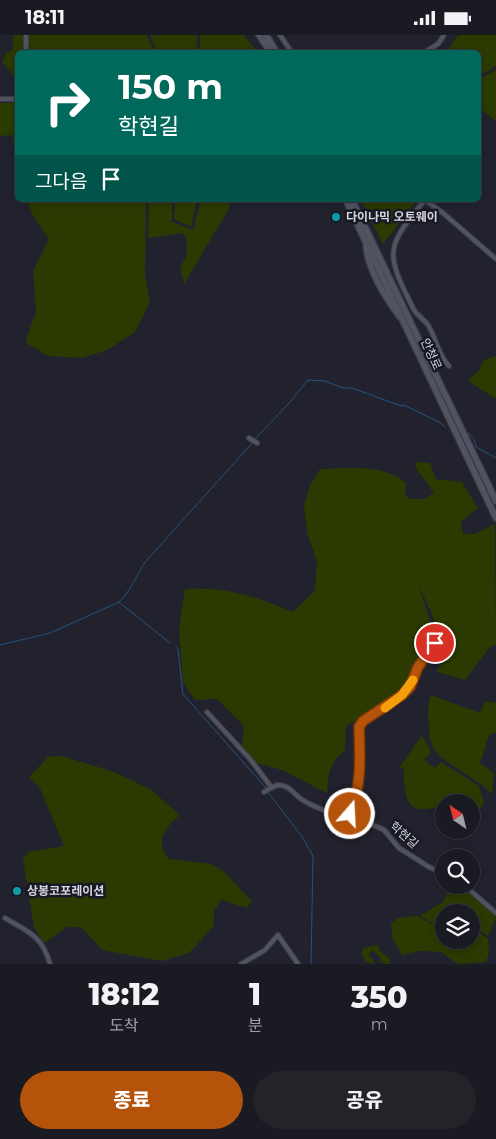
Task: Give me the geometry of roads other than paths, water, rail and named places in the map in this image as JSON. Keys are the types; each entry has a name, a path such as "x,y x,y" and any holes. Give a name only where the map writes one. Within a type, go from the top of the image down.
{"street":[{"path":"26,35 26,50"},
{"path":"259,35 268,50"},
{"path":"266,35 275,50"},
{"path":"280,35 290,50"},
{"path":"428,50 438,44 444,35"},
{"path":"0,99 15,99"},
{"name":"안청로","path":"347,202 408,327 496,518"},
{"name":"안청로","path":"353,202 496,501"},
{"path":"423,202 403,227 393,245 394,265 413,310 427,323 449,366"},
{"path":"428,202 496,259"},
{"path":"365,239 366,258 392,306 408,327"},
{"path":"249,439 256,443"},
{"path":"350,814 356,797 361,771 359,727 363,721 402,695 410,687 418,667 435,643 438,644"},
{"path":"207,712 250,759 272,788 264,792"},
{"name":"학현길","path":"272,788 277,785 285,787 293,790 301,799 341,817 346,817 350,814 384,830 399,848 435,870"},
{"path":"474,894 496,913"},
{"path":"5,918 30,931 37,937 44,947 50,964"},
{"path":"241,964 265,950 278,935 298,964"}],"waterway":[{"path":"255,439 308,380 325,381 343,388 352,388 401,406 404,405 439,422 445,427"},
{"path":"468,433 474,439 476,447 496,458"},
{"path":"119,602 146,561 253,442"},
{"path":"0,645 50,633 119,602 170,643"},
{"path":"176,647 178,649 183,694 266,788"},
{"path":"268,792 303,838 313,856 311,964"}],"place":[{"name":"다이나믹 오토웨이","path":"336,217"},
{"name":"상봉코포레이션","path":"17,891"}]}
